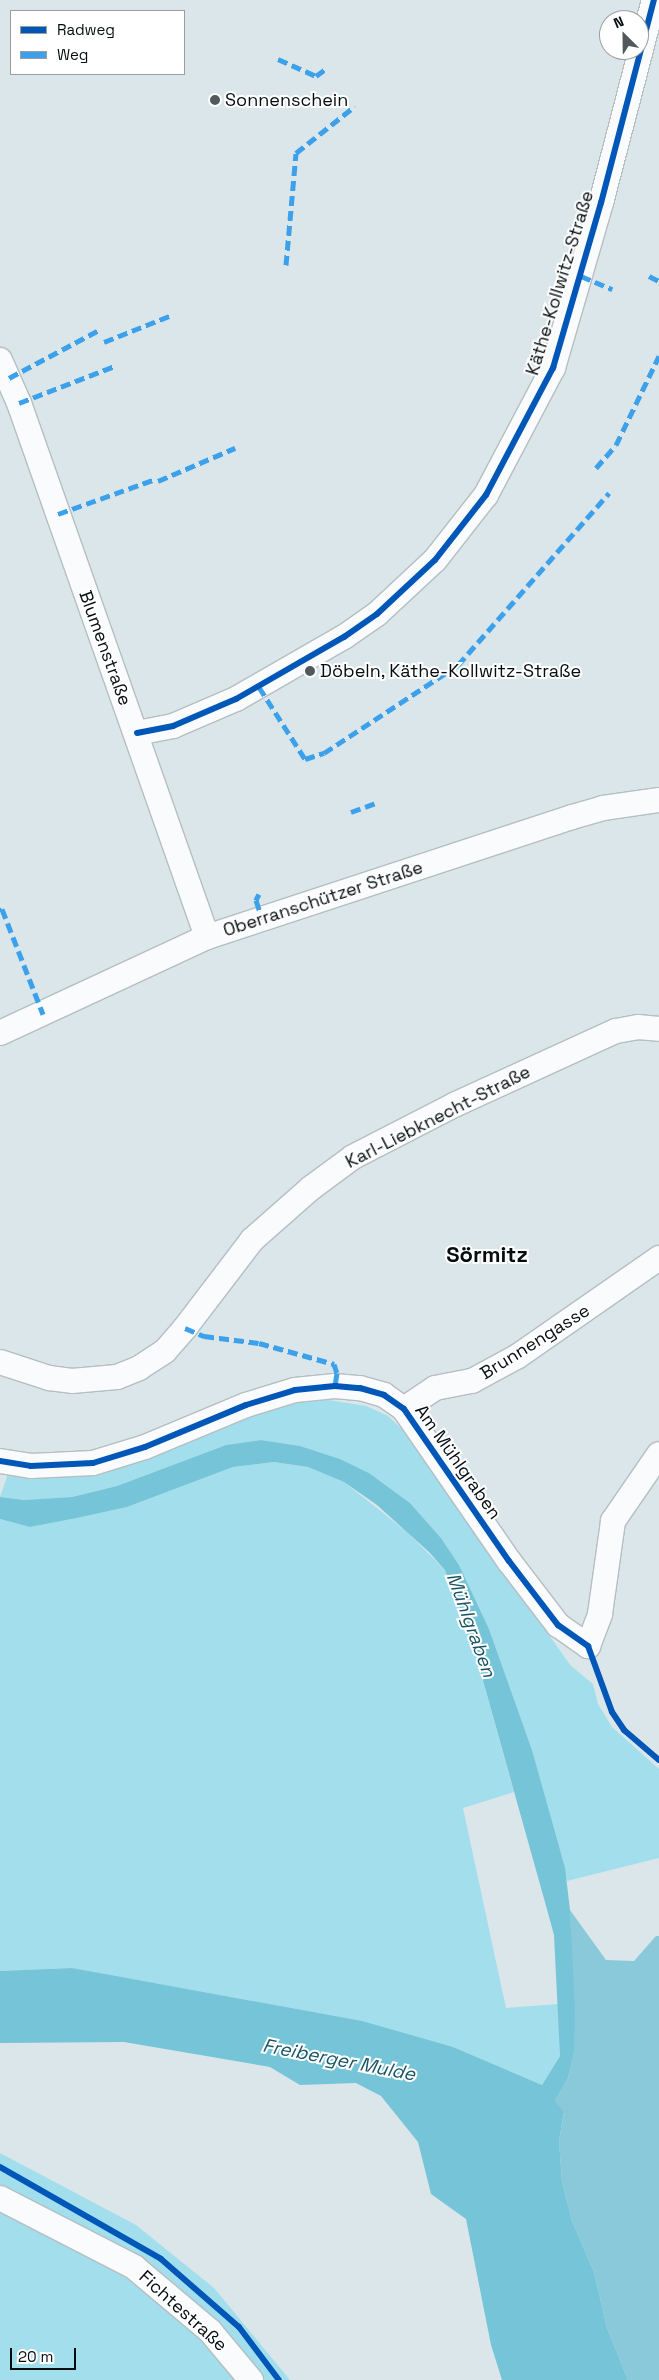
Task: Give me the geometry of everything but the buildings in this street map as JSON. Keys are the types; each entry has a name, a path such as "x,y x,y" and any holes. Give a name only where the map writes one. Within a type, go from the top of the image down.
{"street":[{"name":"Käthe-Kollwitz-Straße","path":"137,733 173,726 236,698 344,637 377,614 436,560 486,495 553,368 602,203 654,0"},
{"name":"Blumenstraße","path":"0,360 18,403 137,733 207,937"},
{"name":"Oberranschützer Straße","path":"0,1033 207,937 572,817 604,808 659,800"},
{"name":"Karl-Liebknecht-Straße","path":"0,1362 49,1378 72,1381 117,1377 139,1368 165,1351 185,1328 252,1240 311,1188 353,1157 454,1105 616,1031 638,1027 659,1029"},
{"name":"Brunnengasse","path":"404,1409 435,1388 472,1382 518,1356 659,1258"},
{"name":"Am Mühlgraben","path":"0,1461 31,1466 93,1463 145,1448 274,1396 321,1387 360,1388 384,1395 404,1409 520,1576 558,1625 588,1646 600,1614 613,1521 659,1454"},
{"name":"Fichtestraße","path":"0,2198 134,2267 210,2330 251,2380"}],"shaded area":[{"path":"322,1399 366,1406 388,1416 403,1430 571,1666 593,1684 598,1704 612,1727 659,1769 659,1858 567,1881 532,1750 489,1629 459,1565 441,1538 410,1503 369,1473 340,1459 300,1446 261,1440 226,1445 117,1486 72,1497 24,1500 0,1497 8,1474 41,1477 240,1415 303,1400"},
{"path":"274,1462 308,1467 344,1482 407,1532 445,1570 470,1634 514,1792 463,1808 506,2008 559,2004 560,2056 542,2085 453,2047 72,1968 0,1971 0,1519 30,1527 77,1518 127,1507 233,1467"},
{"path":"570,1910 606,1960 634,1961 656,1936 659,1936 659,2380 628,2380 607,2328 594,2272 572,2221 562,2182 559,2141 564,2113 555,2101 568,2078 574,2053"},
{"path":"0,2153 136,2225 214,2288 290,2380 0,2380"}],"water":[{"path":"261,1440 300,1446 340,1459 369,1473 410,1503 441,1538 459,1565 489,1629 532,1750 565,1868 570,1910 575,2011 574,2053 568,2078 555,2101 564,2112 559,2141 562,2182 572,2221 594,2272 607,2328 628,2380 502,2380 491,2345 466,2219 431,2194 418,2142 381,2096 356,2083 300,2085 270,2067 124,2042 0,2043 0,1971 72,1968 362,2021 453,2047 542,2085 560,2056 554,1935 470,1634 445,1570 429,1552 377,1505 344,1482 308,1467 274,1462 233,1467 127,1507 77,1518 30,1527 0,1519 0,1497 24,1500 72,1497 117,1486 226,1445"}],"marked path":[{"path":"278,59 316,76 327,68"},
{"path":"286,265 296,153 355,106"},
{"path":"581,276 612,289"},
{"path":"649,276 659,281"},
{"path":"104,342 172,315"},
{"path":"9,378 99,330"},
{"path":"596,468 616,445 659,356"},
{"path":"19,403 115,366"},
{"path":"158,481 235,448"},
{"path":"58,514 156,479"},
{"path":"259,687 305,759 324,753 458,665 609,493"},
{"path":"351,812 378,802"},
{"path":"259,894 256,900 262,919"},
{"path":"0,911 2,909 43,1014"},
{"path":"185,1328 204,1336 259,1343 334,1364 337,1373 335,1386"}],"cycle path":[{"path":"137,733 173,726 236,699 344,637 377,614 435,560 486,495 553,368 601,203 654,0"},
{"path":"0,1461 31,1466 93,1463 145,1447 246,1405 295,1390 335,1386 360,1388 384,1395 404,1409 509,1561 558,1625 588,1646 612,1712 624,1730 659,1760"},
{"path":"0,2167 161,2259 239,2327 279,2380"}],"place":[{"name":"Sonnenschein","path":"215,100"},
{"name":"Döbeln, Käthe-Kollwitz-Straße","path":"310,671"}],"district":[{"name":"Sörmitz","path":"487,1255"}],"water label":[{"name":"Mühlgraben","path":"471,1625"},
{"name":"Freiberger Mulde","path":"339,2060"}]}
